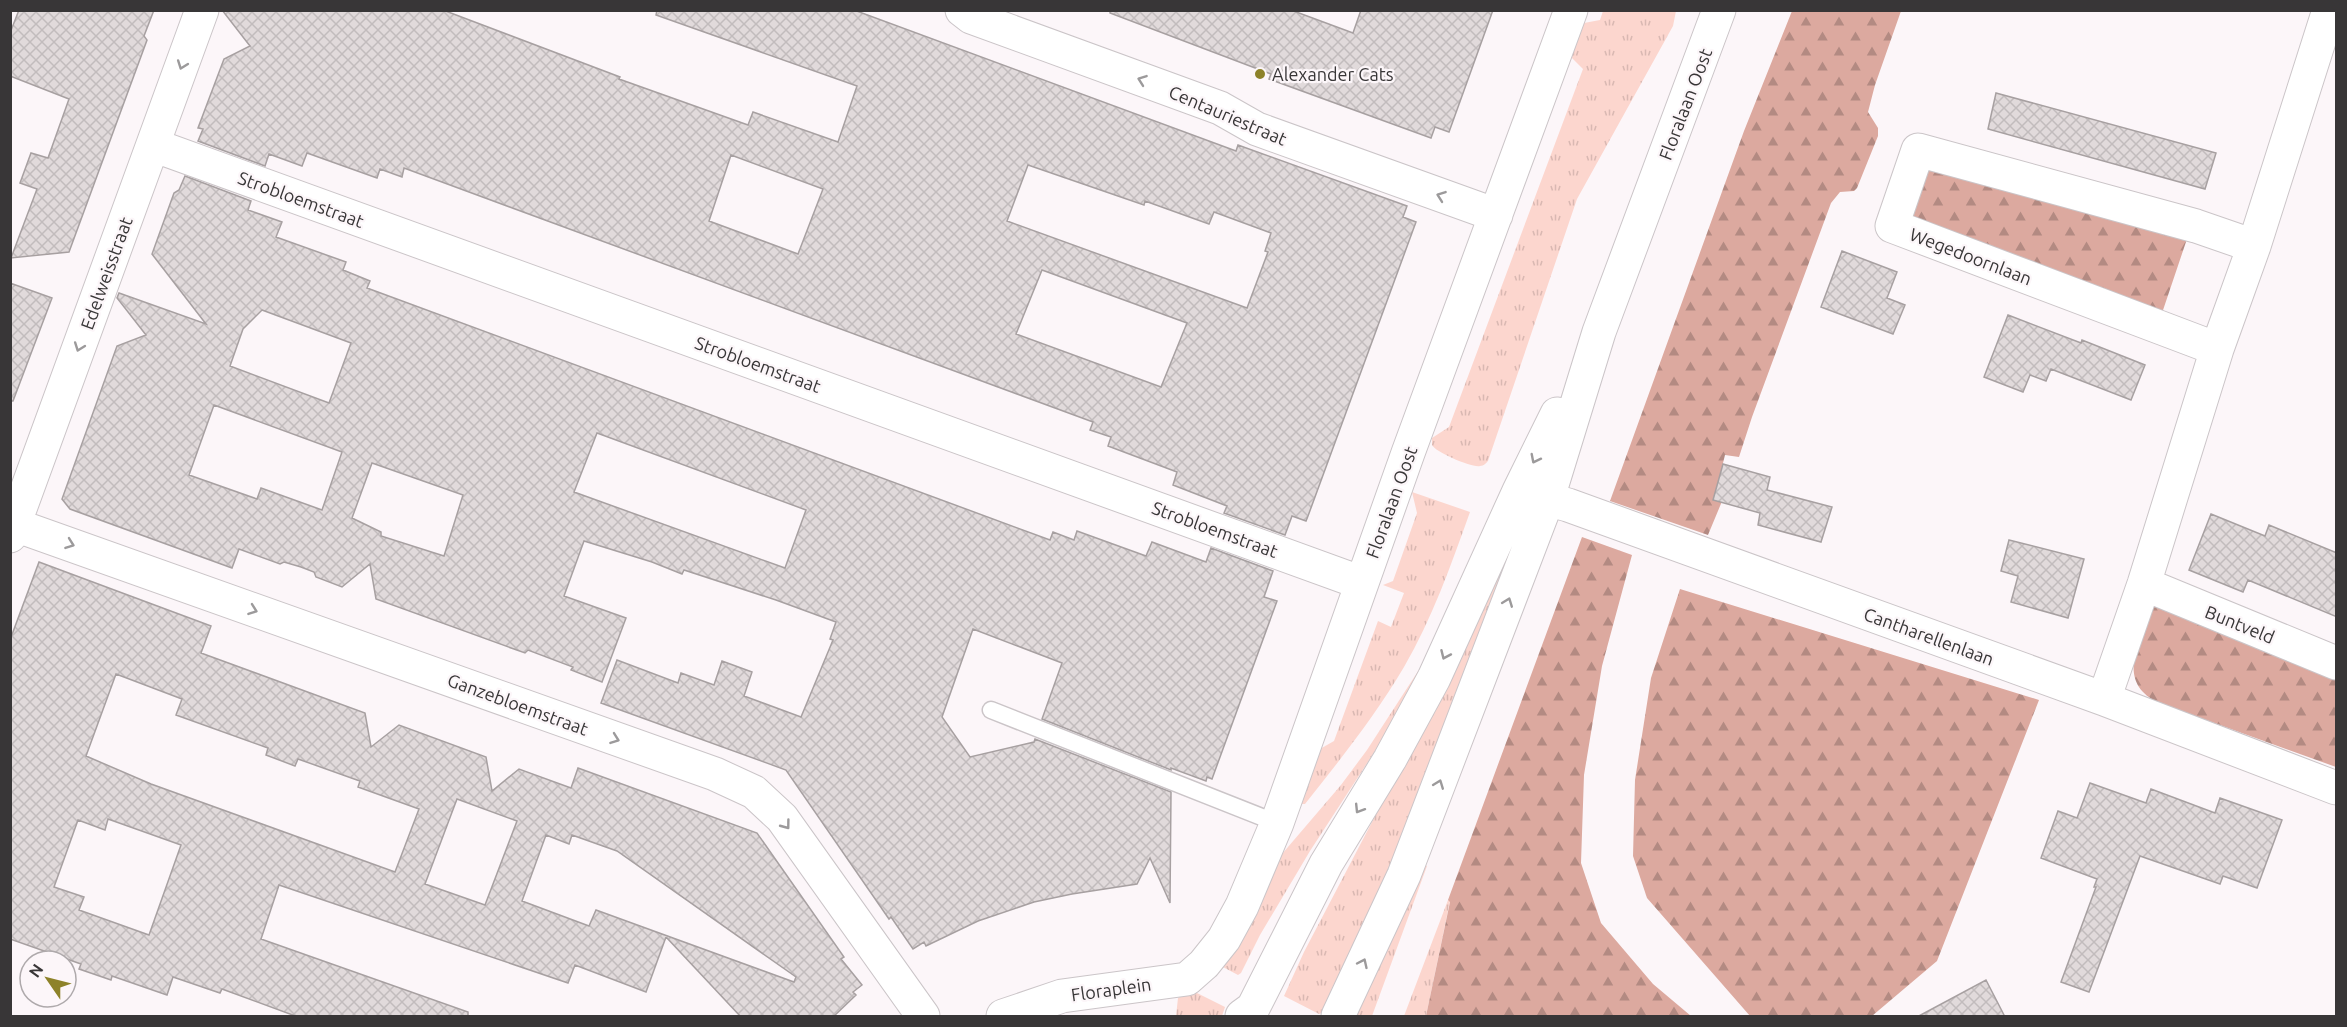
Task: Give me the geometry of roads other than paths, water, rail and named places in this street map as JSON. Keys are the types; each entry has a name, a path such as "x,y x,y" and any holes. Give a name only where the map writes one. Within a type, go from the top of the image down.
{"street":[{"name":"Edelweisstraat","path":"13,530 202,10"},
{"name":"Centauriestraat","path":"962,10 970,17 1220,108 1257,129 1496,215"},
{"name":"Floralaan Oost","path":"1187,979 1204,964 1224,939 1242,906 1277,823 1571,10"},
{"name":"Floralaan Oost","path":"1338,1017 1404,875 1533,496 1599,332 1719,10"},
{"path":"2104,699 2144,584 2217,349 2254,246 2329,10"},
{"name":"Strobloemstraat","path":"153,145 1362,583"},
{"name":"Wegedoornlaan","path":"2217,349 1892,226 1918,150 2184,223 2254,246"},
{"name":"Floralaan Oost","path":"1250,1014 1326,864 1390,759 1533,496"},
{"name":"Cantharellenlaan","path":"1533,496 1568,505 2104,699 2337,788"},
{"name":"Ganzebloemstraat","path":"13,530 715,774 754,792 782,818 923,1017"},
{"name":"Buntveld","path":"2144,584 2337,663"},
{"name":"Floraplein","path":"1003,1017 1062,996 1187,979"}],"lane":[{"path":"991,710 1277,823"}],"place":[{"name":"Alexander Cats","path":"1260,74"}]}
